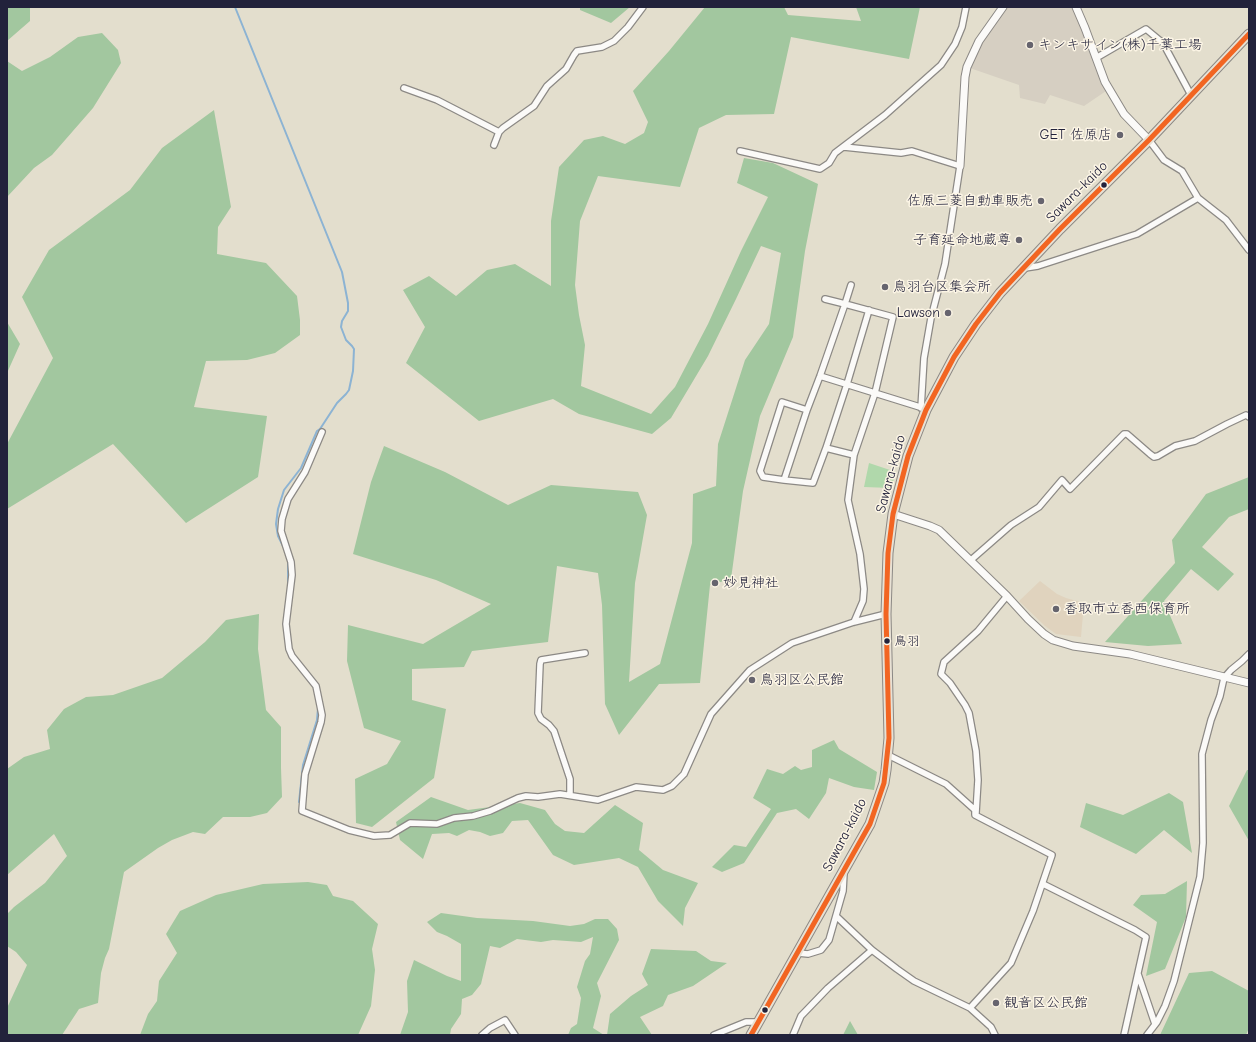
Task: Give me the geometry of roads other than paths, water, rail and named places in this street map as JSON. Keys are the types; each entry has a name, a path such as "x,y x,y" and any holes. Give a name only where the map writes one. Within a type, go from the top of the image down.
{"highway":[{"name":"Sawara-kaido","path":"751,1035 870,824 884,783 888,755 886,614 888,553 893,514 908,456 923,408 976,324 1000,293 1060,229 1149,140 1249,34"}],"street":[{"path":"494,145 502,128 534,106 547,86 566,69 577,51 602,47 614,41 628,27 643,7"},
{"path":"740,152 820,170 829,163 835,153 885,115 941,65 955,44 962,27 966,7"},
{"path":"820,376 923,408 924,358 931,318 945,264 960,166 965,77 967,66 979,41 1003,7"},
{"path":"1076,7 1105,82 1124,114 1149,140 1164,160 1182,171 1198,198 1226,220 1249,250"},
{"path":"1096,58 1146,29 1163,44 1191,95"},
{"path":"404,88 437,100 499,132"},
{"path":"844,147 901,153 912,151 960,166"},
{"path":"1025,268 1038,266 1137,234 1198,198"},
{"path":"784,480 851,285"},
{"path":"825,299 894,317 875,393 854,455 848,500 860,554 864,589 863,601 854,622"},
{"path":"807,410 782,402 760,471 763,477 813,483 847,384 869,310"},
{"path":"971,560 1011,525 1038,507 1062,480 1070,489 1124,434 1127,434 1154,457 1175,446 1195,441 1246,415 1249,417"},
{"path":"322,432 303,477 288,498 281,525 284,541 291,562 292,575 286,624 288,645 292,656 316,686 322,715 305,774 302,811 349,830 374,836 390,835 410,823 437,824 454,818 473,816 490,812 518,798 526,796 538,797 560,794 598,800 636,787 663,790 672,786 684,774 711,714 750,670 792,643 854,622 886,614"},
{"path":"826,448 854,455"},
{"path":"893,514 939,530 971,560 1044,634 1053,640 1073,646 1130,654 1249,683"},
{"path":"976,815 978,780 976,751 969,713 965,704 950,683 941,674 944,662 978,631 1007,596"},
{"path":"570,795 570,778 554,730 541,719 538,713 540,664 541,660 584,653"},
{"path":"1147,1035 1165,1006 1174,981 1200,877 1203,842 1202,754 1211,720 1220,696 1224,678 1249,654"},
{"path":"888,755 946,784 975,810 976,815 1052,855 1024,936 1011,963 970,1008"},
{"path":"798,953 808,954 821,950 829,940 843,891 844,870"},
{"path":"1043,884 1146,936 1124,1035"},
{"path":"836,916 872,950 914,981 970,1008 991,1027 995,1035"},
{"path":"793,1035 801,1016 828,988 872,950"},
{"path":"1138,974 1155,1024"},
{"path":"482,1035 490,1028 505,1020 515,1035"},
{"path":"714,1035 746,1022 759,1022"}],"waterway":[{"path":"235,7 342,272 348,303 348,311 342,321 341,327 346,340 354,349 353,371 349,390 337,403 320,429 317,431 301,468 284,490 278,509 276,524 278,536 283,546"},
{"path":"288,560 288,588"},
{"path":"284,621 286,604"},
{"path":"299,802 303,765 317,720 318,708"}],"place":[{"name":"キンキサイン(株)千葉工場","path":"1030,45"},
{"name":"GET 佐原店","path":"1120,135"},
{"name":"佐原三菱自動車販売","path":"1041,201"},
{"name":"子育延命地蔵尊","path":"1019,240"},
{"name":"鳥羽台区集会所","path":"885,287"},
{"name":"Lawson","path":"948,313"},
{"name":"妙見神社","path":"715,583"},
{"name":"香取市立香西保育所","path":"1056,609"},
{"name":"鳥羽","path":"887,641"},
{"name":"鳥羽区公民館","path":"752,680"},
{"name":"観音区公民館","path":"996,1003"}]}
